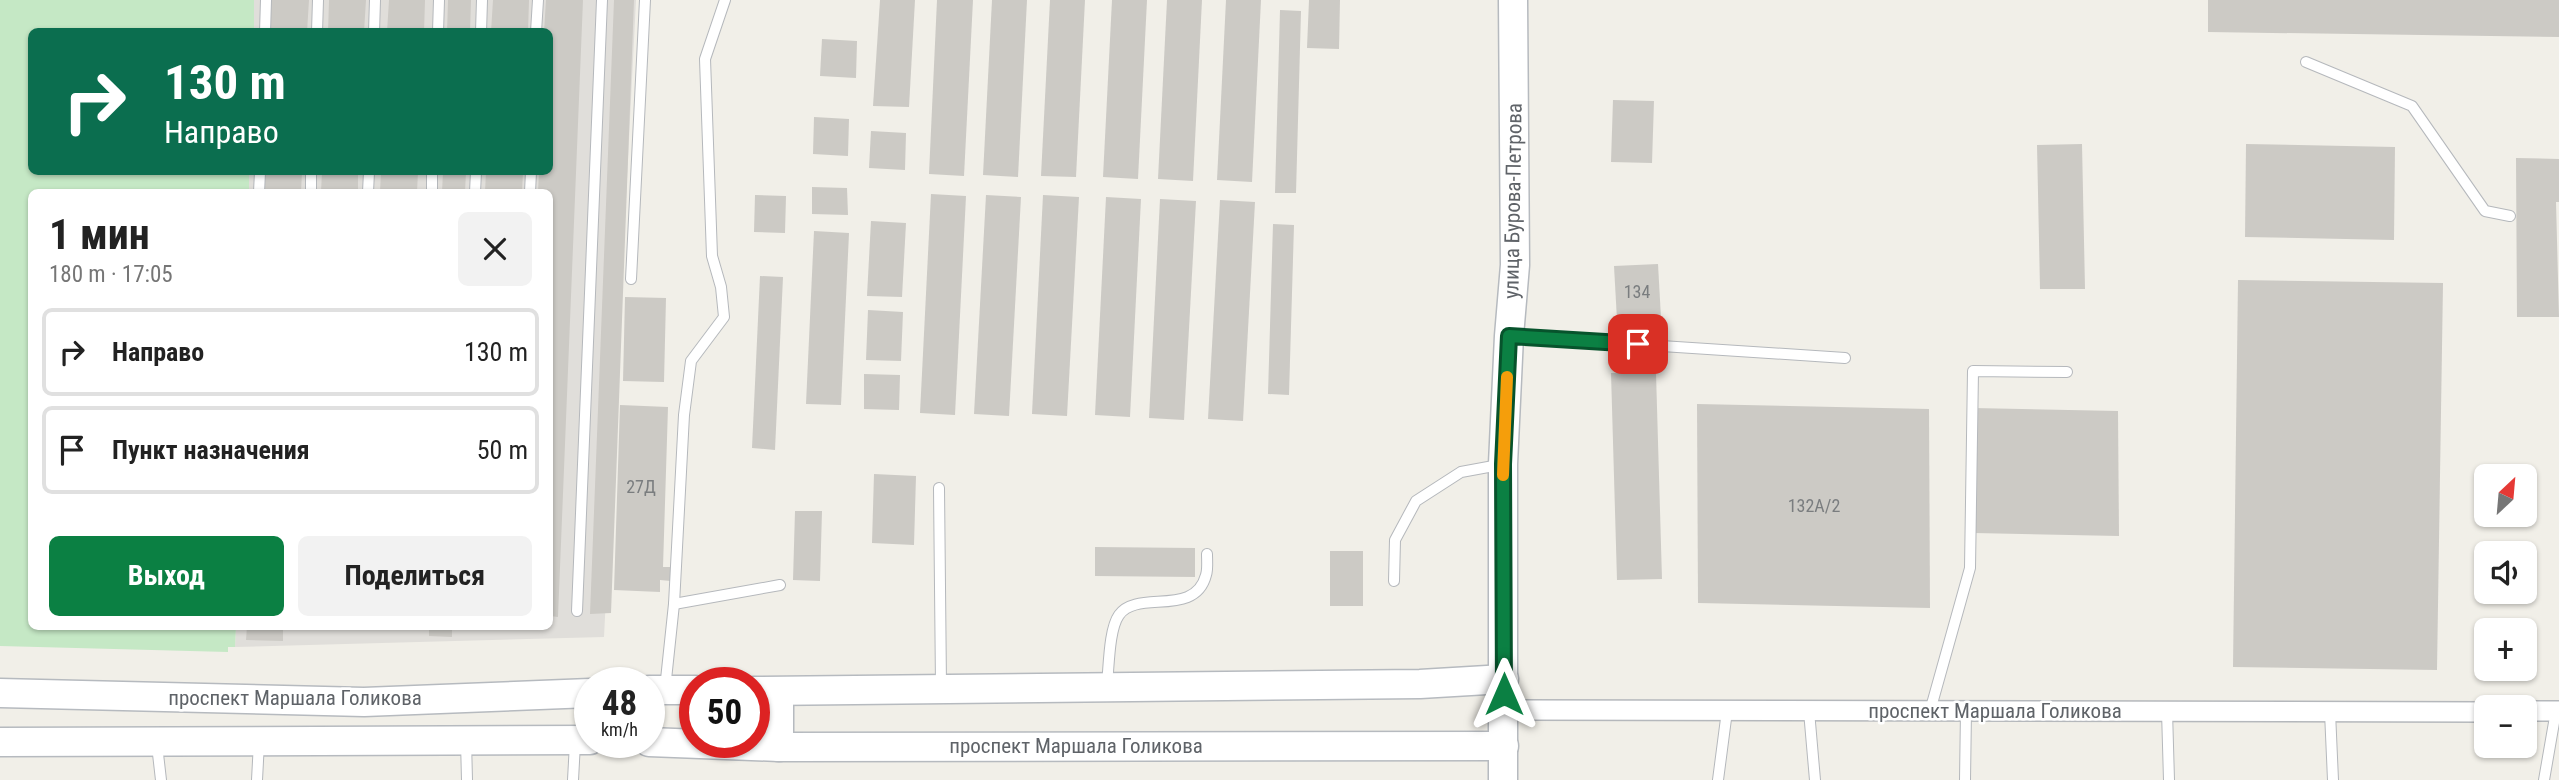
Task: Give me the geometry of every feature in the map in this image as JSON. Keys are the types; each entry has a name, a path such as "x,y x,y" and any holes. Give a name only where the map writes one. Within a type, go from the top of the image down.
{"main road":[{"name":"улица Бурова-Петрова","path":"1503,780 1503,464 1515,265 1513,0"},
{"path":"770,691 1420,684 1504,679"},
{"name":"проспект Маршала Голикова","path":"0,693 363,702 574,694"},
{"path":"770,705 779,747"},
{"name":"проспект Маршала Голикова","path":"0,742 574,739"},
{"name":"проспект Маршала Голикова","path":"665,743 779,747 1504,746"}],"street":[{"name":"проспект Маршала Голикова","path":"1504,710 2474,712"},
{"path":"2537,712 2557,711"}],"lane":[{"path":"265,28 266,0"},
{"path":"317,28 318,0"},
{"path":"374,28 375,0"},
{"path":"438,28 439,0"},
{"path":"481,28 482,0"},
{"path":"536,28 538,0"},
{"path":"577,611 602,0"},
{"path":"631,279 645,0"},
{"path":"662,667 674,604 682,438 691,361 724,317 721,287 712,256 705,59 725,0"},
{"path":"2306,62 2412,106 2485,211 2510,216"},
{"path":"1509,336 1845,358"},
{"path":"1930,711 1970,568 1973,371 2067,372"},
{"path":"1394,581 1395,540 1416,501 1461,472 1503,464"},
{"path":"939,488 942,690"},
{"path":"1107,688 1111,641 1118,615 1129,605 1177,601 1194,594 1206,577 1208,554"},
{"path":"674,604 780,585"},
{"path":"1718,780 1727,711"},
{"path":"1809,711 1815,780"},
{"path":"1965,780 1966,711"},
{"path":"2167,711 2169,780"},
{"path":"2544,780 2557,711"},
{"path":"2330,712 2333,780"},
{"path":"156,741 161,780"},
{"path":"257,780 259,741"},
{"path":"466,741 467,780"},
{"path":"573,780 578,758"}],"shaded area":[{"path":"254,0 636,0 604,637 235,647 236,630 553,630 553,189 249,189 249,175 553,175 553,28 254,28"}],"green space":[{"path":"0,0 254,0 254,28 28,28 28,175 249,175 249,189 28,189 28,630 236,630 235,647 228,647 228,652 0,646"}],"building":[{"path":"270,0 309,0 307,28 269,28"},
{"path":"329,0 366,0 364,28 328,28"},
{"path":"389,0 425,0 424,28 387,28"},
{"path":"448,0 471,0 470,28 447,28"},
{"path":"493,0 529,0 528,28 491,28"},
{"path":"546,0 583,0 558,617 553,616 553,189 538,189 539,175 553,175 553,28 544,28"},
{"path":"614,0 634,0 611,613 590,614"},
{"path":"880,0 915,0 909,107 873,106"},
{"path":"937,0 973,0 964,176 929,174"},
{"path":"992,0 1027,0 1018,177 983,175"},
{"path":"1050,0 1085,0 1076,177 1041,176"},
{"path":"1112,0 1147,0 1138,179 1103,177"},
{"path":"1167,0 1202,0 1193,181 1158,179"},
{"path":"1226,0 1261,0 1252,182 1217,180"},
{"path":"1309,0 1340,0 1339,49 1307,48"},
{"path":"2208,0 2559,0 2559,37 2208,32"},
{"path":"1280,10 1301,11 1296,193 1275,193"},
{"path":"822,39 857,41 856,78 820,76"},
{"path":"1613,100 1654,101 1652,163 1611,162"},
{"path":"814,117 849,119 848,156 813,154"},
{"path":"871,131 906,133 905,170 869,168"},
{"path":"2082,144 2085,289 2040,289 2037,145"},
{"path":"2246,144 2395,147 2394,240 2245,237"},
{"path":"2516,158 2559,159 2559,202 2556,202 2559,317 2517,317"},
{"path":"264,175 302,175 301,189 263,189"},
{"path":"322,175 358,175 358,189 321,189"},
{"path":"381,175 418,175 417,189 380,189"},
{"path":"443,175 466,175 465,189 442,189"},
{"path":"486,175 523,175 522,189 485,189"},
{"path":"812,187 847,188 848,215 812,214"},
{"path":"931,194 966,196 955,415 920,413"},
{"path":"755,195 786,196 785,233 754,232"},
{"path":"986,195 1021,197 1009,416 974,414"},
{"path":"1043,195 1079,197 1067,416 1032,414"},
{"path":"1106,197 1141,199 1130,417 1095,415"},
{"path":"1160,199 1196,201 1184,420 1149,418"},
{"path":"1220,200 1255,202 1243,421 1208,419"},
{"path":"871,221 906,223 902,297 867,296"},
{"path":"1273,224 1294,225 1289,395 1268,394"},
{"path":"814,231 849,233 841,405 806,404"},
{"path":"1658,264 1661,318 1617,320 1614,266"},
{"path":"760,276 783,277 775,450 752,448"},
{"path":"2238,280 2443,283 2437,670 2233,667"},
{"path":"625,297 666,298 664,382 623,381"},
{"path":"868,310 903,312 901,361 866,360"},
{"path":"1611,373 1656,373 1662,579 1617,580"},
{"path":"864,374 900,375 899,410 864,409"},
{"path":"1697,404 1929,409 1930,608 1698,603"},
{"path":"620,405 668,407 663,567 671,567 671,581 660,580 660,592 614,590"},
{"path":"1973,408 2118,411 2119,536 1974,533"},
{"path":"874,474 916,476 914,545 872,543"},
{"path":"795,511 822,511 820,581 793,580"},
{"path":"1095,547 1195,548 1195,577 1095,576"},
{"path":"1330,551 1363,551 1363,606 1330,606"},
{"path":"247,630 283,630 283,641 246,640"},
{"path":"429,630 452,630 452,637 429,636"}],"slow traffic":[{"path":"1503,475 1507,377"}],"route":[{"path":"1504,694 1503,464 1509,336 1638,344"}]}
